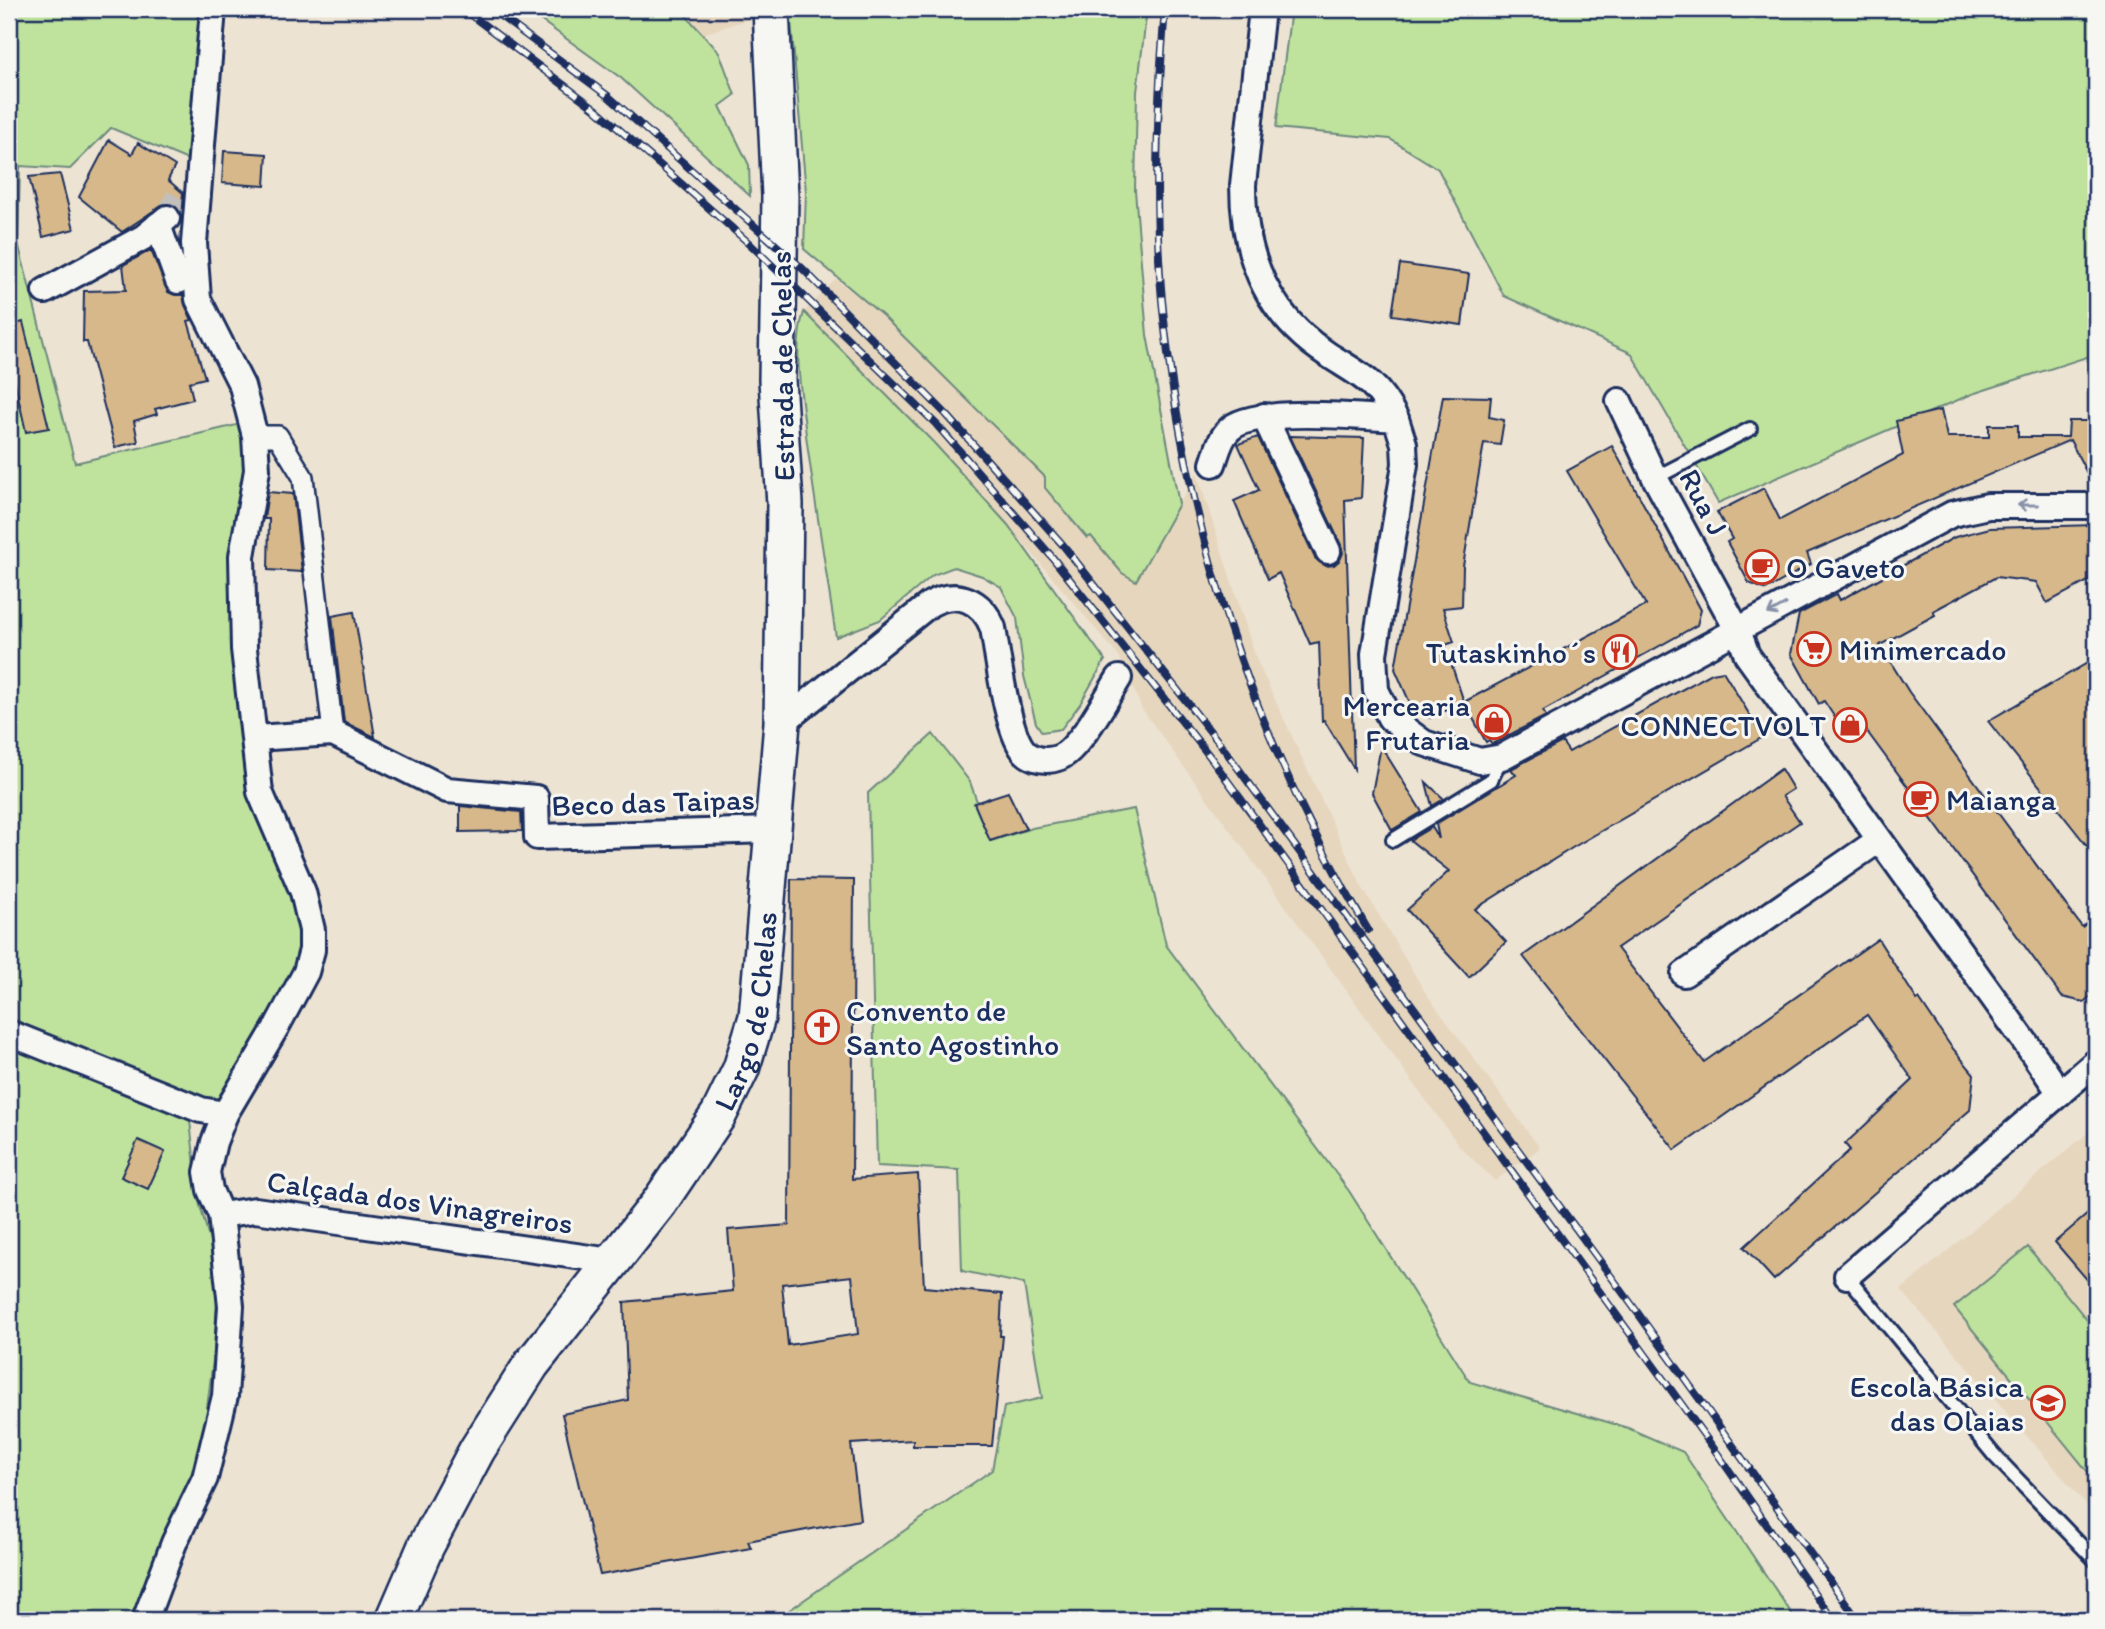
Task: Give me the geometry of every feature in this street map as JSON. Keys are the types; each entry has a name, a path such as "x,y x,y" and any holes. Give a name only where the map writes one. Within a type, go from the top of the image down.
{"main road":[{"name":"Estrada de Chelas","path":"771,9 780,196 777,380 785,504 782,723"},
{"name":"Largo de Chelas","path":"394,1620 426,1546 477,1450 531,1366 659,1203 704,1140 741,1069 757,1017 782,723"}],"street":[{"path":"145,1620 174,1543 205,1479 225,1396 231,1306 221,1215 210,1190 207,1172 214,1143 225,1114 278,1026 306,972 312,950 312,930 303,892 260,792 244,649 242,556 257,470 254,436 242,387 198,299 194,243 213,9"},
{"path":"1262,9 1243,185 1247,242 1256,269 1285,317 1328,355 1369,380 1385,398 1396,419 1404,444 1405,464 1374,654 1376,690 1391,718 1424,743 1480,761 1502,757 1952,514 1988,506 2096,506"},
{"path":"182,190 200,172"},
{"path":"45,291 144,237 163,221 178,281"},
{"name":"Rua J","path":"1619,401 1655,478 1738,631 1747,654 2060,1093"},
{"path":"1213,464 1230,428 1240,422 1264,416 1313,415 1396,419"},
{"path":"1264,416 1328,551"},
{"path":"254,436 278,436 303,477 333,733"},
{"path":"782,723 930,604 940,599 968,599 978,605 989,618 1011,725 1026,754 1041,760 1057,759 1069,751 1119,678"},
{"name":"Beco das Taipas","path":"255,737 333,733 447,790 536,798 537,836 774,830"},
{"path":"1684,974 1879,840"},
{"path":"9,1033 201,1110 225,1114"},
{"path":"1847,1276 2096,1062"},
{"name":"Calçada dos Vinagreiros","path":"221,1215 255,1210 611,1261"}],"lane":[{"path":"1655,478 1750,429"},
{"path":"1393,840 1491,780 1502,757"},
{"path":"1847,1276 1994,1455 2096,1561"}],"shaded area":[{"path":"680,9 757,9 758,16 703,34"},
{"path":"836,279 883,316 1045,477 1046,488 1087,538 1090,535 1122,573 1136,581 1197,473 1257,661 1362,887 1427,995 1540,1148 1495,1181 1460,1147 1142,709 1120,658 1008,525 934,443 804,312"},
{"name":"Escola Básica das Olaias","path":"2096,1126 2096,1516 1901,1290"}],"green space":[{"path":"9,9 213,9 200,165 111,128 70,169 20,166 18,243 75,463 241,424 249,473 255,738 312,930 225,1114 9,1033"},
{"path":"525,9 680,9 719,52 735,95 720,106 749,165 750,196 621,78"},
{"path":"790,9 1147,9 1137,92 1135,190 1147,335 1179,504 1136,581 1122,573 1091,536 1087,538 1045,488 1045,477 883,316 804,249 806,192"},
{"path":"1291,9 2096,9 2096,354 1972,394 1718,503 1631,353 1504,296 1438,169 1390,139 1276,128"},
{"path":"804,312 934,443 1008,525 1105,660 1080,704 1061,729 1042,732 1036,723 1024,676 1017,618 1001,587 982,576 954,567 933,575 880,620 836,637 800,389 798,357 800,326"},
{"path":"933,734 970,782 991,841 1032,828 1134,809 1166,945 1349,1191 1470,1382 1628,1428 1683,1452 1796,1620 775,1620 992,1470 1004,1407 1042,1398 1024,1284 962,1271 959,1170 877,1166 868,793"},
{"path":"9,1045 190,1121 199,1202 210,1241 217,1300 207,1408 211,1409 187,1499 141,1620 9,1620"},
{"path":"2028,1247 2096,1331 2096,1482 1954,1307"}],"building":[{"path":"109,140 132,154 138,143 175,166 168,180 183,193 181,215 173,204 164,204 122,232 79,197"},
{"path":"224,151 267,154 265,186 222,183"},
{"path":"60,174 74,229 43,237 29,177"},
{"path":"151,250 168,292 183,295 192,320 188,321 205,378 189,382 193,399 155,409 157,414 134,421 138,442 115,447 87,342 83,342 84,291 126,290 123,265"},
{"path":"1400,264 1469,274 1462,325 1392,315"},
{"path":"23,322 49,428 26,432 9,356 9,326"},
{"path":"1443,396 1491,397 1489,417 1504,420 1500,445 1484,443 1463,566 1462,606 1443,608 1454,642 1445,645 1464,702 1430,718 1413,710 1395,669"},
{"path":"1941,410 1947,437 1989,437 1989,425 2018,425 2018,437 2068,437 2069,421 2096,421 2096,491 2070,440 1807,553 1811,564 1766,590 1749,583 1727,542 1732,539 1717,512 1764,488 1780,520 1903,455 1896,421"},
{"path":"1290,436 1364,438 1361,498 1345,500 1354,769 1324,720 1322,721 1319,642 1310,644 1279,573 1268,579 1234,501 1259,490 1238,444 1258,437 1315,558 1326,566 1334,565 1340,560 1343,553 1341,545"},
{"path":"1612,446 1701,610 1697,625 1543,711 1546,716 1492,744 1489,740 1486,742 1464,702 1646,605 1567,471"},
{"path":"268,492 293,494 302,572 268,570 269,519 264,519"},
{"path":"2096,525 2096,577 2047,603 2036,582 1996,577 1933,611 1935,615 1880,645 1909,692 2082,927 2096,916 2096,991 2084,1002 2062,997 1863,726 1847,736 1824,701 1819,704 1791,654 1799,614 1837,594 1840,600 1955,537 1990,528"},
{"path":"354,612 375,737 344,722 332,616"},
{"path":"2096,658 2096,857 1988,721"},
{"path":"1723,671 1763,737 1572,848 1475,909 1506,942 1469,977 1407,910 1449,871 1410,840 1432,827 1439,839 1436,824 1516,775 1511,769 1562,742 1569,752 1712,673"},
{"path":"1381,746 1422,812 1392,830 1372,793"},
{"path":"1781,769 1793,789 1782,796 1800,822 1617,948 1704,1062 1878,939 1917,1000 1919,999 1950,1045 1974,1074 1970,1110 1774,1280 1744,1247 1850,1150 1845,1144 1913,1080 1867,1015 1675,1150 1523,956"},
{"path":"1426,782 1444,799 1432,806"},
{"path":"1008,792 1026,829 990,841 974,803"},
{"path":"460,806 521,812 522,831 460,832"},
{"path":"791,879 854,880 852,1179 918,1174 924,1287 1002,1294 1000,1336 1003,1336 992,1446 913,1446 913,1440 851,1444 860,1520 748,1541 751,1548 600,1575 562,1414 628,1400 624,1302 733,1291 728,1230 789,1225","holes":["852,1276 858,1334 788,1345 782,1284"]},
{"path":"138,1140 165,1152 148,1189 121,1177"},
{"path":"2096,1207 2096,1290 2055,1242"}],"tunnel":[{"path":"167,218 182,190"}],"railway":[{"path":"463,9 597,110 750,244 936,424 1052,557 1211,758 1717,1453 1833,1620"},
{"path":"491,9 608,96 803,269 946,414 1063,545 1224,749 1632,1305 1858,1620"},
{"path":"1165,9 1157,154 1159,264 1172,383 1187,465 1206,547 1230,627 1258,705 1290,782 1327,857 1368,930"}],"place":[{"name":"O Gaveto","path":"1762,567"},
{"name":"Minimercado","path":"1814,649"},
{"name":"Tutaskinho´s","path":"1620,652"},
{"name":"Mercearia Frutaria","path":"1494,722"},
{"name":"CONNECTVOLT","path":"1850,725"},
{"name":"Maianga","path":"1921,799"},
{"name":"Convento de Santo Agostinho","path":"822,1027"},
{"name":"Escola Básica das Olaias","path":"2048,1403"}]}
